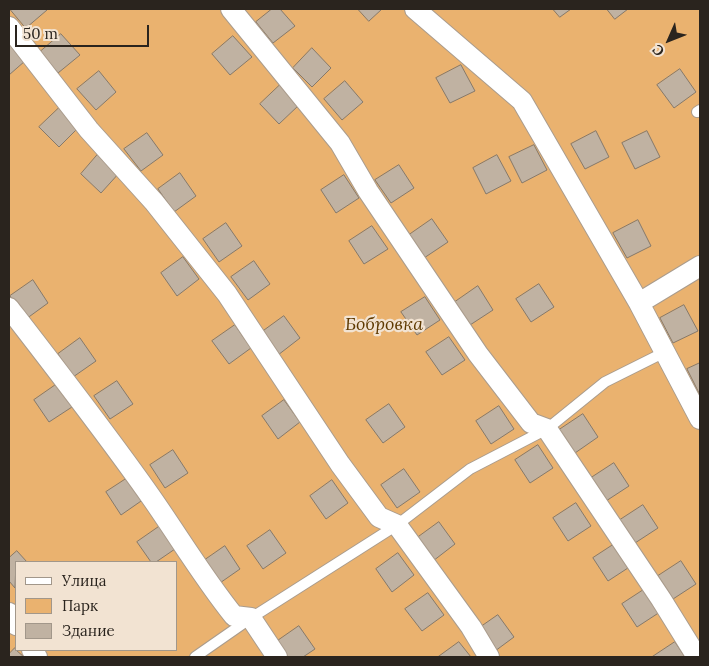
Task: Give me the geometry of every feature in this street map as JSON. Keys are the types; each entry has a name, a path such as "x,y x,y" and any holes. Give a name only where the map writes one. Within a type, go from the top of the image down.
{"street":[{"path":"231,9 340,143 368,191 478,354 531,423 547,429 661,599 697,657"},
{"path":"416,9 522,101 639,303 700,419"},
{"path":"9,27 89,130 154,202 227,294 340,464 379,517 397,525 471,627 489,657"},
{"path":"639,303 700,266"},
{"path":"9,308 104,430 183,542 215,592 234,616 251,618 278,657"}],"lane":[{"path":"195,657 251,618 397,525 470,469 547,429 606,382 665,352"}],"green space":[{"name":"Бобровка","path":"9,9 700,9 700,657 9,657"}],"building":[{"path":"10,9 46,9 47,10 26,28"},
{"path":"272,9 280,9 295,26 273,43 256,22"},
{"path":"358,9 382,9 369,21"},
{"path":"553,9 571,9 560,17"},
{"path":"607,9 628,9 615,19"},
{"path":"61,34 80,55 58,73 40,52"},
{"path":"233,36 252,57 230,75 212,54"},
{"path":"9,43 25,61 9,75"},
{"path":"312,48 331,68 312,87 293,68"},
{"path":"461,65 475,91 450,103 436,78"},
{"path":"680,69 696,92 674,108 657,85"},
{"path":"99,71 116,92 96,110 77,89"},
{"path":"345,81 363,102 342,120 324,99"},
{"path":"280,85 299,105 279,124 260,104"},
{"path":"59,108 78,128 59,147 39,127"},
{"path":"596,131 609,157 585,169 571,144"},
{"path":"647,131 660,157 635,169 622,143"},
{"path":"147,133 163,155 141,171 124,149"},
{"path":"534,145 547,170 522,183 509,157"},
{"path":"99,153 120,172 101,193 81,174"},
{"path":"497,155 511,181 486,194 473,168"},
{"path":"399,165 414,188 391,203 375,180"},
{"path":"180,173 196,196 174,212 158,189"},
{"path":"344,175 359,198 336,213 321,190"},
{"path":"432,219 448,242 424,258 409,235"},
{"path":"638,220 651,246 627,258 613,233"},
{"path":"226,223 242,246 219,262 203,239"},
{"path":"372,226 388,249 364,264 349,241"},
{"path":"183,257 199,279 177,296 161,273"},
{"path":"254,261 270,284 248,300 231,277"},
{"path":"33,280 48,303 26,319 10,296"},
{"path":"539,284 554,307 531,322 516,299"},
{"path":"478,286 493,310 470,325 455,302"},
{"path":"425,297 440,320 417,335 401,312"},
{"path":"684,305 698,331 673,343 660,318"},
{"path":"284,316 300,338 278,355 262,332"},
{"path":"235,325 251,348 229,364 212,341"},
{"path":"449,337 465,360 442,375 426,352"},
{"path":"80,338 96,361 73,377 58,354"},
{"path":"700,363 700,395 687,369"},
{"path":"117,381 133,404 110,419 94,396"},
{"path":"57,384 72,407 49,422 34,400"},
{"path":"284,400 300,422 278,439 262,416"},
{"path":"389,404 405,427 383,443 366,420"},
{"path":"499,406 514,429 491,444 476,421"},
{"path":"583,414 598,437 575,453 559,430"},
{"path":"538,445 553,468 530,483 515,460"},
{"path":"173,450 188,473 165,488 150,465"},
{"path":"614,463 629,486 606,501 591,478"},
{"path":"404,469 420,492 397,508 381,485"},
{"path":"129,477 144,499 121,515 106,492"},
{"path":"332,480 348,503 326,519 310,496"},
{"path":"576,503 591,526 568,541 553,518"},
{"path":"643,505 658,528 635,543 620,520"},
{"path":"439,522 455,544 433,561 417,538"},
{"path":"160,526 175,549 157,561 150,561 137,542"},
{"path":"270,530 286,553 263,569 247,546"},
{"path":"616,543 631,566 608,581 593,558"},
{"path":"225,546 240,569 217,585 202,562"},
{"path":"17,551 26,561 15,561 15,588 9,581 9,558"},
{"path":"398,553 414,575 392,592 376,569"},
{"path":"681,561 696,584 673,599 658,576"},
{"path":"645,589 660,612 637,627 622,604"},
{"path":"428,593 444,615 422,631 405,609"},
{"path":"498,615 514,637 491,654 475,631"},
{"path":"299,626 315,649 303,657 287,657 276,642"},
{"path":"459,642 471,657 438,657"},
{"path":"675,642 685,657 652,657"},
{"path":"15,648 15,651 24,657 9,657 9,654"}]}
